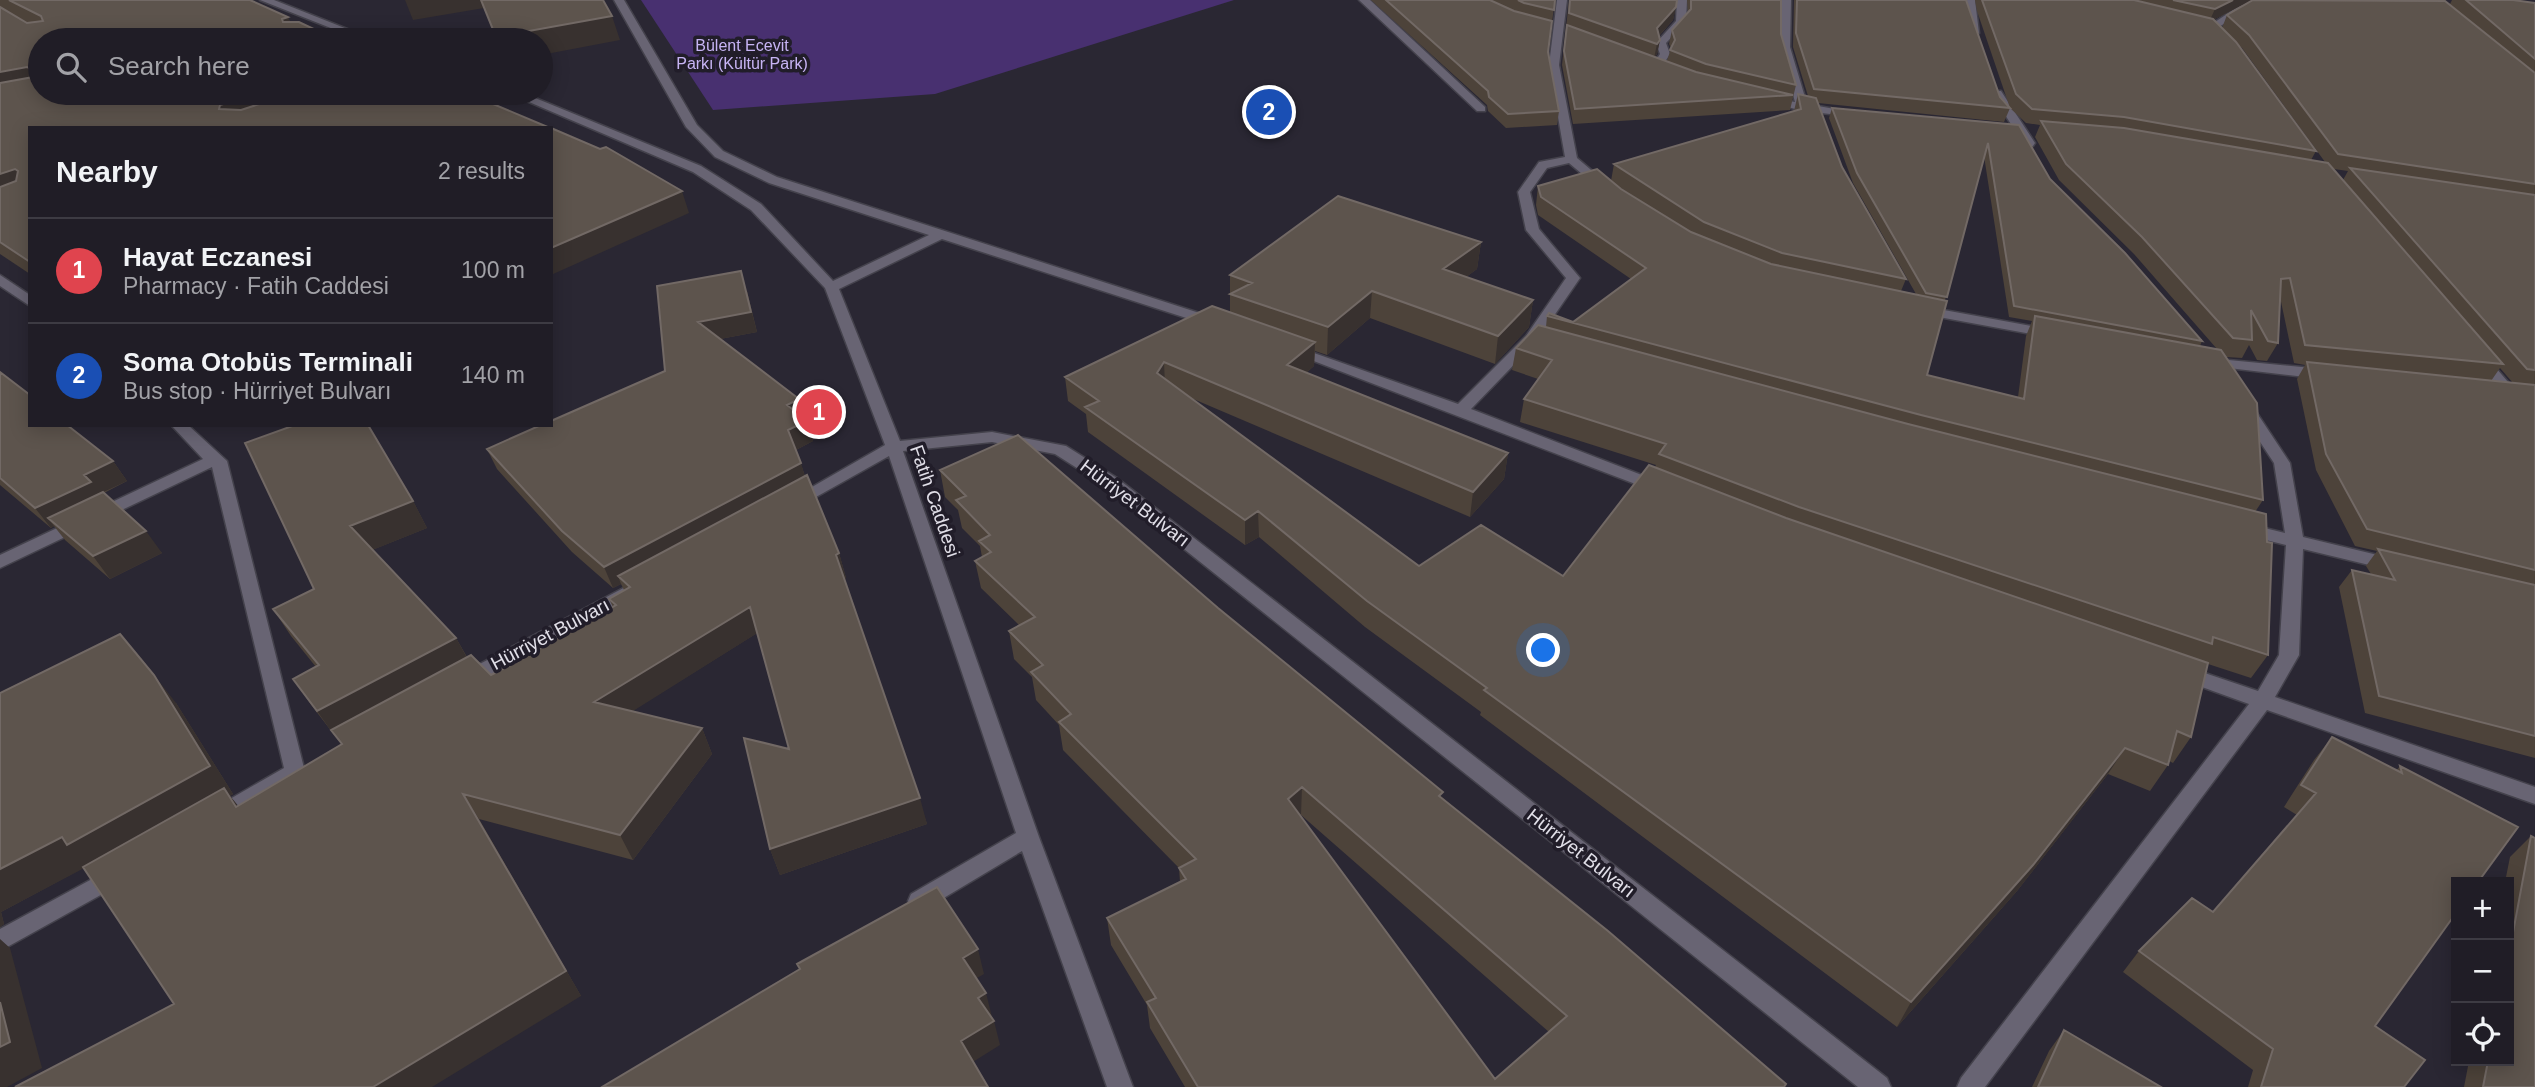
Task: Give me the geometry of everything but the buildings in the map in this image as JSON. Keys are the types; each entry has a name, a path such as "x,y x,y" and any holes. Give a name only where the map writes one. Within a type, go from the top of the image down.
{"street":[{"path":"265,0 335,28"},
{"path":"620,0 692,127 719,154 773,180 1231,328"},
{"path":"1364,0 1481,109"},
{"path":"1562,0 1553,65 1571,159 1614,194"},
{"path":"1644,61 1662,68 1665,54 1661,43 1681,22 1682,0"},
{"path":"1786,0 1785,47 1803,108"},
{"path":"1970,0 1969,11 1981,51"},
{"path":"2236,52 2205,27 2242,4 2274,0"},
{"path":"1990,75 2003,110 2026,128 2039,161"},
{"path":"1755,97 1803,108 1821,117 1863,116"},
{"name":"Fatih Caddesi","path":"543,105 697,169 756,207 831,287 894,447 1028,837 1120,1087"},
{"path":"1994,125 2026,128"},
{"path":"1461,410 1537,340 1573,278 1533,230 1524,192 1543,165 1571,159"},
{"path":"831,287 941,234"},
{"path":"0,279 28,300"},
{"path":"1909,304 2064,337"},
{"path":"1270,342 1461,410 1681,496"},
{"path":"2199,343 2221,369"},
{"path":"2474,350 2515,393 2481,389"},
{"path":"2192,359 2221,369 2342,376"},
{"path":"1970,1087 2263,700 2289,655 2295,542 2282,463 2239,397"},
{"path":"181,427 214,460 219,461 301,769 201,826"},
{"name":"Hürriyet Bulvarı","path":"772,514 894,447 992,438 1060,450 1111,482 1878,1087"},
{"path":"0,562 214,460"},
{"path":"2231,526 2415,569"},
{"name":"Hürriyet Bulvarı","path":"442,693 650,580"},
{"path":"2172,669 2535,796"},
{"path":"898,914 1028,837"},
{"path":"0,941 130,867"}],"green space":[{"name":"Bülent Ecevit Parkı (Kültür Park)","path":"641,0 1234,0 935,94 713,110"}],"place":[{"name":"Soma Otobüs Terminali","path":"1269,112"},
{"name":"Hayat Eczanesi","path":"819,412"}]}
